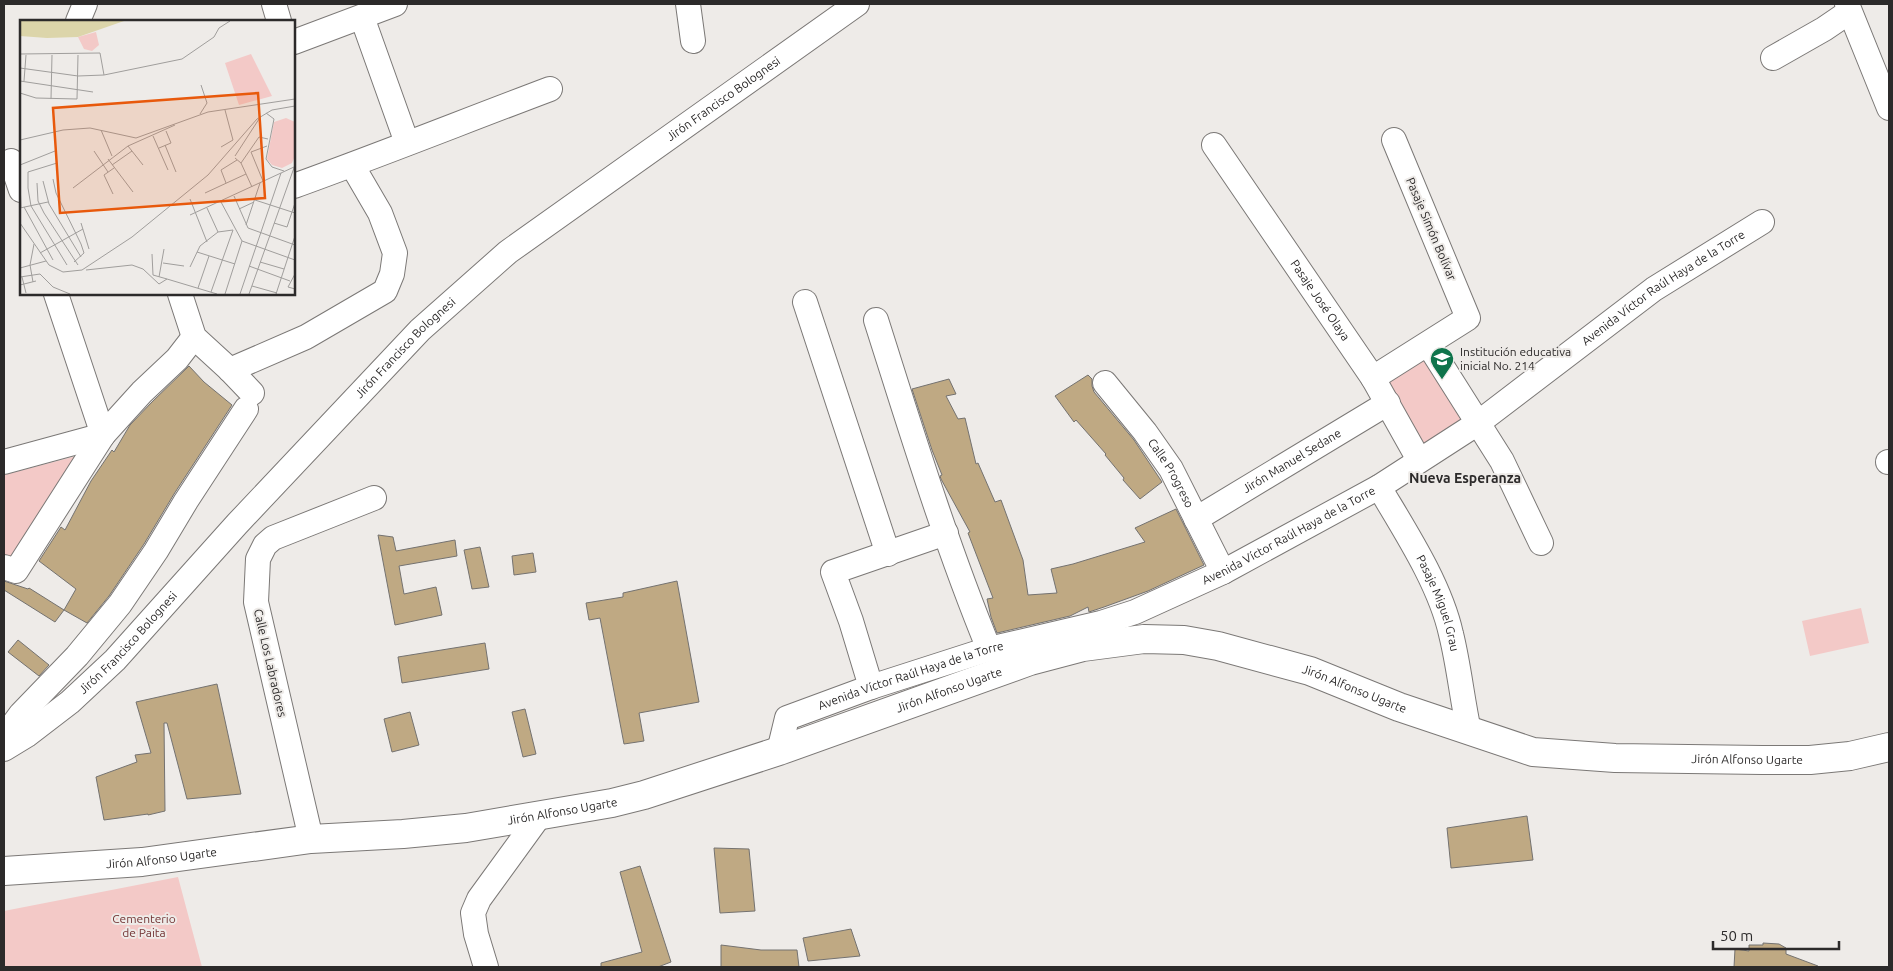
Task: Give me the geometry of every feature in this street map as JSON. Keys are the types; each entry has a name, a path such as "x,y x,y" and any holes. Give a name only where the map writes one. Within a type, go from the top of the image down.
{"main road":[{"name":"Jirón Alfonso Ugarte","path":"4,871 142,862 311,839 403,834 466,828 644,795 779,751 1026,652 1144,639 1184,640 1218,646 1310,672 1469,732 1533,752 1616,758 1810,760 1850,756 1889,747"}],"street":[{"path":"78,20 85,4"},
{"path":"274,4 279,20"},
{"path":"295,42 395,4"},
{"path":"688,4 693,41"},
{"name":"Jirón Francisco Bolognesi","path":"4,748 27,735 70,702 115,660 237,524 414,337 508,252 857,4"},
{"path":"1773,58 1824,29 1848,8 1889,108"},
{"path":"362,17 407,142"},
{"path":"295,186 550,88"},
{"name":"Pasaje Simón Bolívar","path":"1394,140 1468,318 1428,344"},
{"name":"Pasaje José Olaya","path":"1214,145 1373,378 1419,460"},
{"path":"12,159 20,187"},
{"path":"230,370 306,337 385,291 392,274 396,253 380,214 352,165"},
{"name":"Avenida Víctor Raúl Haya de la Torre","path":"779,751 788,718 871,687 989,649 1026,652 1135,612 1223,572 1378,487 1478,424 1654,289 1762,222"},
{"path":"56,295 103,435"},
{"path":"4,737 21,714 77,656 120,604 156,551 249,401 230,370 194,337 180,295"},
{"path":"805,302 888,554"},
{"path":"876,320 920,459 989,649"},
{"path":"4,567 16,571 103,435 142,392 177,359 194,337"},
{"path":"1373,378 1428,344 1502,461 1542,543"},
{"name":"Calle Progreso","path":"1105,383 1145,432 1171,470 1223,572"},
{"name":"Jirón Manuel Sedane","path":"1196,519 1388,402"},
{"path":"4,462 103,435"},
{"name":"Pasaje Miguel Grau","path":"1378,487 1417,550 1442,607 1451,632 1469,732"},
{"name":"Calle Los Labradores","path":"311,839 256,602 258,558 265,545 273,538 374,498"},
{"path":"871,687 851,621 833,572 946,533"},
{"path":"486,967 476,934 473,913 479,900 540,815"}],"green space":[{"path":"1428,352 1470,422 1425,448 1383,378"},
{"path":"84,454 16,559 4,555 4,475"},
{"path":"1861,608 1869,643 1810,656 1802,621"},
{"name":"Cementerio de Paita","path":"178,877 202,967 4,967 4,911"}],"building":[{"path":"189,366 204,382 232,405 144,544 109,596 87,623 64,610 76,589 39,561 61,527 65,530 91,481 112,450 114,452 130,425"},
{"path":"1088,375 1092,379 1094,392 1134,440 1162,482 1140,499 1123,480 1124,478 1106,454 1076,420 1074,422 1055,396"},
{"path":"949,379 956,394 946,396 958,419 965,418 976,464 978,463 995,502 1001,500 1023,560 1028,595 1057,593 1051,569 1145,542 1135,528 1176,509 1204,565 1148,591 1089,612 1088,607 1070,616 997,633 987,599 993,598 968,533 970,532 941,479 940,476 942,475 912,389"},
{"path":"378,535 393,537 396,551 455,540 457,556 399,566 404,594 436,587 442,615 395,625"},
{"path":"480,547 489,587 472,589 464,550"},
{"path":"533,553 536,572 514,575 512,556"},
{"path":"4,581 29,588 64,610 55,622 4,590"},
{"path":"677,581 699,702 639,713 644,741 624,744 600,618 589,620 586,603 623,597 623,593"},
{"path":"18,640 49,665 39,676 8,652"},
{"path":"485,643 489,669 402,683 398,657"},
{"path":"217,684 241,794 187,799 167,723 164,723 165,811 104,820 96,777 137,762 135,755 151,753 136,702"},
{"path":"525,709 536,754 523,757 512,712"},
{"path":"410,712 419,745 392,752 384,719"},
{"path":"1527,816 1533,860 1451,868 1447,828"},
{"path":"714,848 749,849 755,911 720,913"},
{"path":"640,866 671,962 658,967 601,967 601,963 642,952 620,872"},
{"path":"851,929 860,956 808,961 803,938"},
{"path":"1763,943 1779,944 1786,948 1786,954 1818,967 1734,967 1735,949 1749,951 1749,945 1763,945"},
{"path":"721,945 761,950 797,950 799,967 721,967"}],"place":[{"name":"Institución educativa inicial No. 214","path":"1442,380"}],"district":[{"name":"Nueva Esperanza","path":"1465,478"}]}
